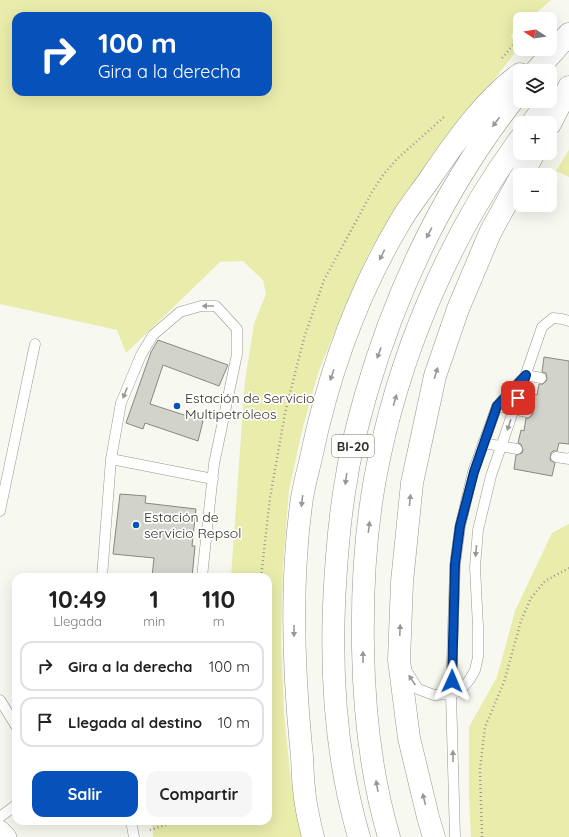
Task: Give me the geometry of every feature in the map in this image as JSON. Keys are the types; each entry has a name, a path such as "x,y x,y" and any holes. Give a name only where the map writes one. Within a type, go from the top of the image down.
{"highway":[{"path":"534,64 563,41"},
{"path":"542,64 563,41"},
{"path":"557,91 569,78"},
{"path":"313,837 304,789 302,749 297,710 294,587 302,498 327,390 355,312 383,253 401,221 456,140 504,85 513,79"},
{"path":"554,116 569,87"},
{"name":"BI-20","path":"359,837 353,816 342,752 334,688 336,571 340,524 348,466 358,422 375,364 401,294 418,254 444,205 470,161 513,100"},
{"name":"BI-20","path":"390,837 381,809 370,748 363,686 362,626 364,572 375,479 386,428 402,373 430,299 444,266 469,219 494,177 513,149"},
{"path":"434,837 409,738 399,660 402,582 412,483 435,376 458,309 490,233 513,191"},
{"path":"302,749 324,837"}],"street":[{"path":"0,830 7,837"}],"lane":[{"path":"102,573 111,459 121,403 140,355 153,335 180,312 201,306 216,306 237,329 237,354 216,457 202,573"},
{"path":"399,660 418,689 434,695 451,694 461,690 475,670 478,657 475,567 478,530 491,476 542,327 553,318 562,319 569,322"},
{"path":"0,511 35,344"},
{"path":"526,375 541,378"},
{"path":"455,837 451,694 455,564 460,526 474,472 497,406 526,375"},
{"path":"497,406 527,412"},
{"path":"483,443 517,449"},
{"path":"556,457 569,458"},
{"path":"111,459 213,479"},
{"path":"0,700 12,720"},
{"path":"0,817 12,808"},
{"path":"132,825 134,837"}],"path":[{"path":"482,837 480,769 485,727 504,682 521,621 531,598 545,581 569,568"},
{"path":"150,830 165,825"}],"green space":[{"path":"0,0 551,0 537,12 513,12 513,33 511,35 513,40 513,55 398,204 369,253 318,373 302,431 289,490 283,566 281,641 284,714 291,781 303,837 153,837 152,825 272,825 272,573 231,573 245,380 254,324 266,294 263,280 243,261 220,262 126,353 117,330 0,304"},
{"path":"569,150 569,177 557,171"},
{"path":"569,524 569,837 471,837 469,797 469,727 497,677 515,611 552,533"}],"building":[{"path":"158,340 228,365 219,386 163,365 150,404 203,421 198,441 145,423 143,429 126,423 151,352"},
{"path":"544,357 569,361 569,444 559,443 557,451 553,451 551,453 550,460 555,463 552,476 514,469 516,455 522,453 523,450 521,444 518,443 521,430 524,431 526,418 529,418 533,414 533,410 528,406 531,393 537,395 539,384 543,384 547,380 546,373 542,372"},
{"path":"120,494 146,496 145,503 196,509 192,546 195,546 192,573 152,573 154,558 113,554"}],"place":[{"name":"Estación de Servicio Multipetróleos","path":"177,406"},
{"name":"Estación de servicio Repsol","path":"136,525"}],"route":[{"path":"452,681 455,564 460,526 474,472 497,406 526,375 518,398"}]}
